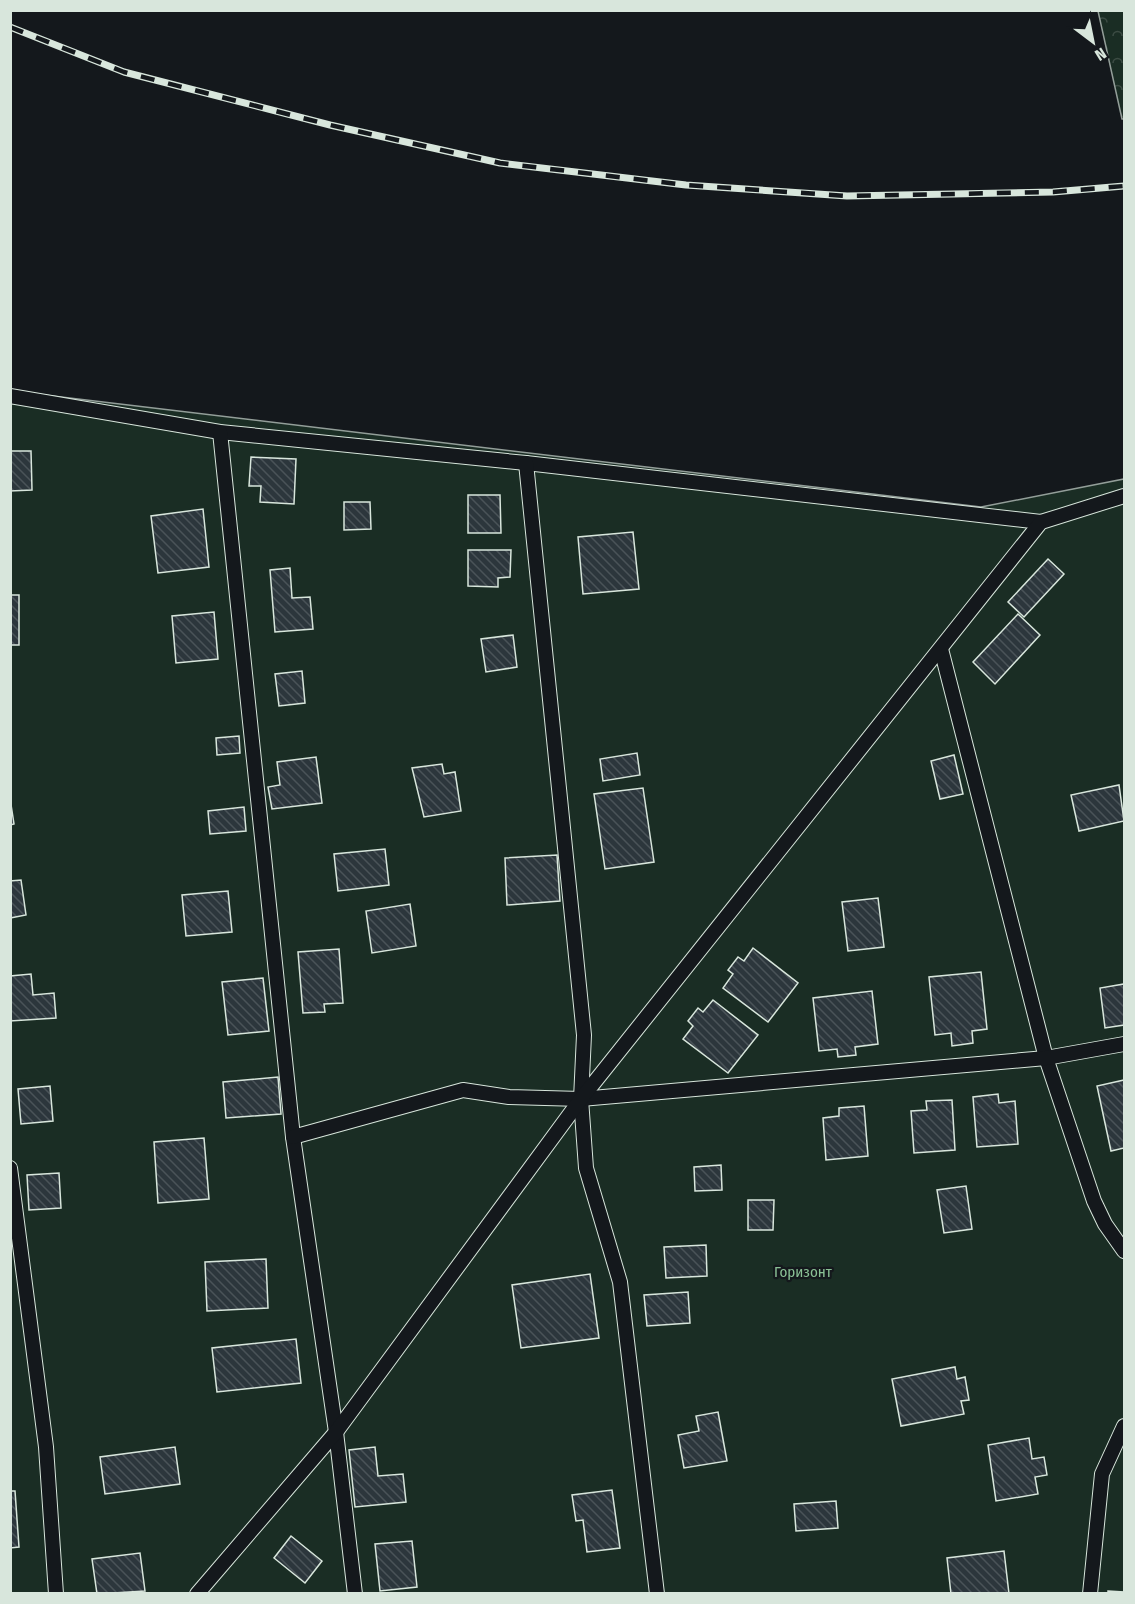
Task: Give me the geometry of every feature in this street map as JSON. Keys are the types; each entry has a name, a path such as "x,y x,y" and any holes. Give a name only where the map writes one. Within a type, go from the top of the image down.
{"lane":[{"path":"10,396 220,432 526,463 1041,522 1125,496"},
{"path":"220,432 293,1137 336,1432 355,1593"},
{"path":"526,463 584,1035 581,1099 586,1168 620,1282 657,1593"},
{"path":"197,1593 336,1432 581,1099 1041,522"},
{"path":"941,649 1046,1058 1094,1201 1105,1224 1125,1251"},
{"path":"293,1137 464,1090 509,1097 581,1099 1046,1058 1125,1044"},
{"path":"10,1168 46,1447 56,1593"},
{"path":"1090,1593 1102,1474 1125,1426"}],"green space":[{"path":"1098,11 1124,11 1124,119 1122,119"},
{"name":"Горизонт","path":"11,391 981,507 1124,479 1124,1593 11,1594"}],"building":[{"path":"10,451 31,451 32,490 10,491"},
{"path":"251,457 296,459 294,504 260,502 261,486 249,486"},
{"path":"468,495 500,495 501,533 468,533"},
{"path":"344,502 370,502 371,529 344,530"},
{"path":"203,509 209,567 158,573 151,516"},
{"path":"633,532 639,589 583,594 578,537"},
{"path":"468,550 511,550 510,577 498,578 498,587 468,586"},
{"path":"1048,559 1064,574 1024,617 1008,602"},
{"path":"290,568 292,598 310,597 313,629 275,632 270,570"},
{"path":"10,595 19,595 19,645 10,645"},
{"path":"214,612 218,659 176,663 172,616"},
{"path":"1018,614 1040,635 995,684 973,662"},
{"path":"513,635 517,667 486,672 481,639"},
{"path":"302,671 305,703 279,706 275,674"},
{"path":"239,736 240,753 217,755 216,738"},
{"path":"637,753 640,775 603,781 600,759"},
{"path":"954,755 963,794 940,799 931,761"},
{"path":"316,757 322,803 272,809 268,787 280,785 277,762"},
{"path":"442,764 444,774 455,772 461,811 424,817 412,768"},
{"path":"1119,785 1124,821 1079,831 1071,795"},
{"path":"643,788 654,862 605,869 594,794"},
{"path":"10,798 14,824 10,825"},
{"path":"244,807 246,831 210,834 208,811"},
{"path":"385,849 389,885 338,891 334,854"},
{"path":"557,855 560,901 507,905 505,858"},
{"path":"21,880 26,915 10,918 10,881"},
{"path":"228,891 232,932 186,936 182,895"},
{"path":"878,898 884,947 848,951 842,902"},
{"path":"410,904 416,946 372,953 366,911"},
{"path":"753,948 798,983 768,1022 723,988 733,974 728,970 738,957 744,961"},
{"path":"339,949 343,1003 324,1004 325,1012 303,1013 298,952"},
{"path":"981,972 987,1029 972,1031 973,1043 952,1046 951,1033 935,1035 929,977"},
{"path":"31,974 33,995 54,993 56,1018 10,1021 10,976"},
{"path":"263,978 269,1031 228,1035 222,982"},
{"path":"1124,984 1124,1025 1105,1028 1100,988"},
{"path":"872,991 878,1044 855,1047 856,1055 838,1057 837,1049 819,1051 813,998"},
{"path":"713,1000 758,1035 728,1073 683,1039 693,1026 688,1021 698,1008 703,1012"},
{"path":"278,1077 281,1114 226,1118 223,1082"},
{"path":"1124,1080 1124,1148 1111,1151 1097,1086"},
{"path":"50,1086 53,1121 21,1124 18,1089"},
{"path":"998,1094 999,1103 1015,1101 1018,1144 977,1147 973,1097"},
{"path":"952,1100 955,1150 914,1153 911,1111 927,1110 926,1101"},
{"path":"864,1106 868,1156 826,1160 823,1118 839,1116 839,1108"},
{"path":"204,1138 209,1199 158,1203 154,1142"},
{"path":"721,1165 722,1190 695,1191 694,1167"},
{"path":"59,1173 61,1208 29,1210 27,1175"},
{"path":"966,1186 972,1229 944,1233 937,1190"},
{"path":"748,1200 774,1200 773,1230 748,1230"},
{"path":"706,1245 707,1276 666,1278 664,1247"},
{"path":"266,1259 268,1308 207,1311 205,1262"},
{"path":"590,1274 599,1338 521,1348 512,1285"},
{"path":"688,1292 690,1323 647,1326 644,1295"},
{"path":"296,1339 301,1383 217,1392 212,1348"},
{"path":"955,1367 957,1379 965,1377 969,1400 961,1401 964,1414 901,1426 892,1379"},
{"path":"718,1412 727,1461 684,1468 678,1435 699,1431 696,1416"},
{"path":"1029,1438 1032,1459 1044,1457 1047,1475 1035,1477 1038,1494 996,1501 988,1445"},
{"path":"175,1447 180,1484 105,1494 100,1457"},
{"path":"375,1447 378,1476 403,1474 406,1502 355,1507 349,1450"},
{"path":"612,1490 620,1548 587,1552 583,1520 576,1521 572,1495"},
{"path":"10,1491 15,1491 19,1547 10,1548"},
{"path":"836,1501 838,1528 796,1531 794,1504"},
{"path":"291,1536 322,1561 305,1583 274,1558"},
{"path":"412,1541 417,1587 380,1591 375,1544"},
{"path":"1004,1551 1009,1594 951,1594 947,1558"},
{"path":"140,1553 145,1591 97,1594 92,1559"},
{"path":"1108,1591 1124,1592 1124,1594 1108,1594"}],"railway":[{"path":"10,27 124,72 330,125 500,163 686,185 847,196 1053,192 1124,186"}]}
